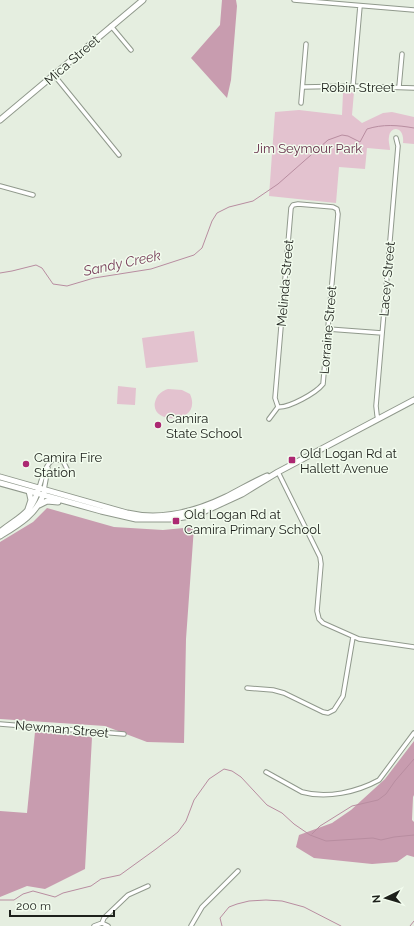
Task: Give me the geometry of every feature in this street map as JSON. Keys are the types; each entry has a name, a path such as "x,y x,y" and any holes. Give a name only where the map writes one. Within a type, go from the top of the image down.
{"main road":[{"name":"Mica Street","path":"0,120 143,0"},
{"path":"0,477 79,504 136,518 179,518 196,514 242,494 278,472 414,400"},
{"path":"0,483 29,491 41,491 135,515 146,516 187,512 202,508 260,479 278,472"},
{"path":"27,512 31,500 29,491"},
{"path":"38,506 41,491"},
{"path":"0,532 32,507 41,491"},
{"path":"0,536 27,518 38,506 48,501 79,504"}],"street":[{"path":"294,0 344,2 360,6 414,10"},
{"path":"354,86 360,6"},
{"path":"112,26 131,50"},
{"path":"301,103 306,44"},
{"path":"399,87 402,54"},
{"path":"54,75 118,155"},
{"name":"Robin Street","path":"303,87 354,86 414,88"},
{"name":"Lacey Street","path":"378,419 376,415 376,406 398,146 396,138"},
{"path":"0,186 33,195"},
{"name":"Melinda Street","path":"278,407 275,398 291,208 293,204 298,204 333,207 337,209"},
{"name":"Lorraine Street","path":"278,407 287,406 319,389 323,384 338,214 337,209"},
{"path":"328,329 382,334"},
{"path":"269,420 278,407"},
{"path":"41,491 50,461 54,459 63,461 68,471"},
{"path":"278,472 320,557 321,564 317,611 319,619 353,637 367,641 414,647"},
{"path":"247,688 273,690 284,693 328,713 334,710 343,696 353,637"},
{"name":"Newman Street","path":"0,724 124,734"},
{"path":"266,772 308,794 340,794 372,784 379,780 414,733"},
{"path":"191,926 202,907 238,871"},
{"path":"94,926 102,923 104,918 128,895 148,886"},
{"path":"102,923 108,926"}],"green space":[{"name":"Jim Seymour Park","path":"354,92 352,115 362,123 383,113 392,112 414,117 414,144 403,143 402,133 400,130 394,129 390,133 389,137 390,150 367,148 365,169 339,167 336,203 269,196 275,112 299,110 342,115 343,93"},
{"path":"194,331 198,362 146,368 142,338"},
{"path":"118,386 136,388 135,405 117,404"},
{"path":"168,389 182,390 190,394 192,404 189,412 174,418 159,414 155,408 156,399 160,393"}],"shaded area":[{"path":"222,0 236,0 237,6 231,80 227,98 191,58 220,25"},
{"path":"47,508 114,527 163,530 194,527 186,639 184,743 147,742 105,726 0,719 0,542 33,522"},
{"path":"35,732 92,737 85,869 45,889 27,886 0,897 0,811 27,813"},
{"path":"414,741 414,795 412,820 414,822 414,857 407,855 397,862 372,864 314,858 296,847 299,835 332,823 351,810 385,779"}],"waterway":[{"name":"Sandy Creek","path":"0,273 36,265 42,268 53,284 67,286 94,278 151,269 194,255 202,248 212,221 217,213 229,207 253,201 278,184 328,140 342,135 348,136 360,142 367,129 379,126 414,128"},
{"path":"312,834 320,826 352,806 378,800 386,794 414,759"},
{"path":"0,900 14,900 23,894 33,891 55,897 63,893 91,886 101,879 120,875 178,832 186,821 194,800 209,779 224,769 232,771 241,777 267,805 282,813 294,824 310,835 326,841 373,838 381,840 414,835"},
{"path":"222,926 220,918 229,907 249,901 266,900 282,901 304,907 341,926"},
{"path":"410,926 414,921"}],"place":[{"name":"Camira State School","path":"158,425"},
{"name":"Old Logan Rd at Hallett Avenue","path":"292,460"},
{"name":"Camira Fire Station","path":"26,464"},
{"name":"Old Logan Rd at Camira Primary School","path":"176,521"}]}
